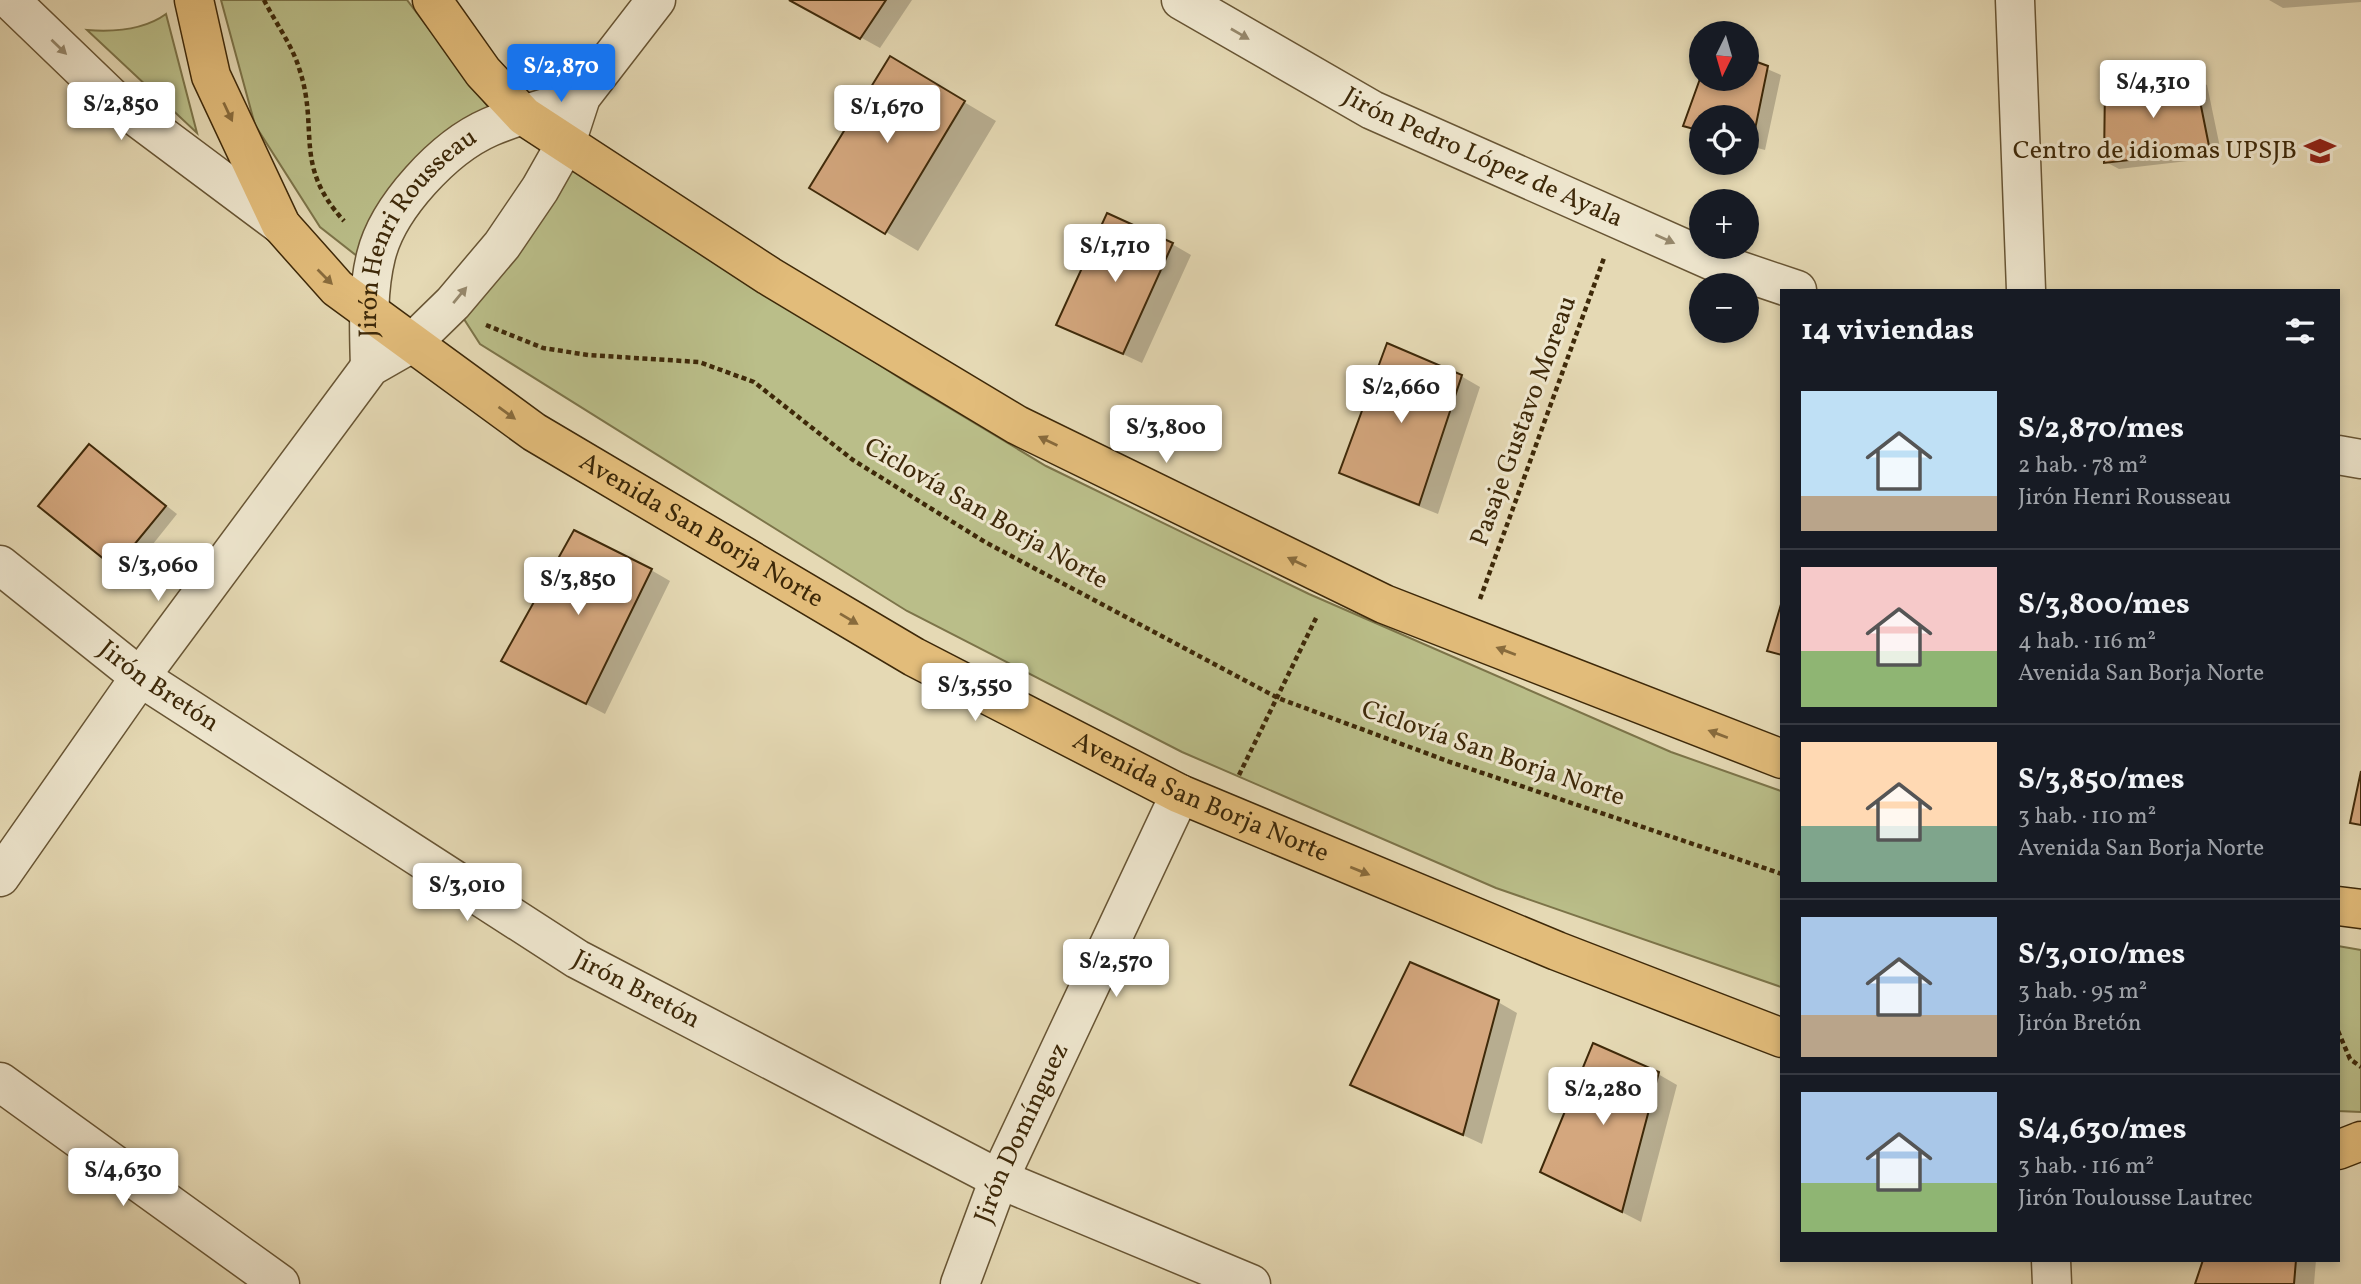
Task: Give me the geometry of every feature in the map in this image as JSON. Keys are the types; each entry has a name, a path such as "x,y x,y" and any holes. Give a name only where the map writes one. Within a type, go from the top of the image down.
{"main road":[{"name":"Avenida San Borja Norte","path":"194,0 211,76 281,225 337,288 534,432 914,657 1219,813 1557,951 1780,1037"},
{"path":"432,0 483,72 524,116 769,276 1017,425 1335,581 1466,636 1780,758"},
{"path":"2340,1150 2361,1141"},
{"path":"2340,1151 2361,1155"}],"street":[{"name":"Avenida San Borja Norte","path":"10,0 115,100 281,225"},
{"name":"Jirón Henri Rousseau","path":"0,877 140,677 370,367 412,343 453,303 502,245 540,189 566,143 581,97 656,0"},
{"name":"Jirón Pedro López de Ayala","path":"1181,0 1372,110 1717,262 1794,289"},
{"path":"2015,0 2025,289"},
{"name":"Jirón Henri Rousseau","path":"370,367 369,313 376,254 397,213 421,178 452,149 489,128 581,97"},
{"path":"2340,454 2361,459"},
{"name":"Jirón Bretón","path":"0,565 140,677 577,959 999,1179 1251,1284"},
{"name":"Jirón Domínguez","path":"960,1284 999,1179 1180,794"},
{"path":"0,1082 273,1282"},
{"path":"2051,1262 2052,1284"}],"path":[{"path":"264,0 299,68 311,166 324,199 376,254"},
{"name":"Pasaje Gustavo Moreau","path":"1466,636 1618,219"},
{"name":"Ciclovía San Borja Norte","path":"453,303 488,327 543,348 588,355 699,362 754,382 853,460 985,542 1278,698 1450,762 1780,873"},
{"path":"1219,813 1335,581"},
{"path":"2340,1036 2350,1059 2361,1067"}],"green space":[{"path":"221,0 407,0 492,112 376,271 320,227 255,125"},
{"path":"166,14 197,133 87,30 128,29 148,24"},
{"path":"572,169 906,382 1046,466 1309,594 1671,752 1780,791 1780,987 1496,888 1182,752 907,611 480,344 462,316"},
{"path":"2340,946 2361,950 2361,1112 2340,1111"}],"building":[{"path":"789,0 886,0 860,39"},
{"path":"890,56 965,101 885,234 809,188"},
{"path":"1759,63 1768,66 1759,110 1759,105 1691,105 1696,91 1759,91"},
{"path":"2195,76 2210,151 2104,163 2105,84"},
{"path":"1689,109 1689,128 1683,126"},
{"path":"1107,213 1173,243 1123,354 1056,325"},
{"path":"1387,343 1462,375 1419,505 1339,473"},
{"path":"89,444 166,506 115,568 38,506"},
{"path":"574,530 652,569 586,704 501,661"},
{"path":"1780,608 1780,654 1767,651"},
{"path":"2361,771 2361,825 2350,823"},
{"path":"1410,962 1499,1000 1463,1135 1350,1085"},
{"path":"1593,1043 1659,1072 1622,1212 1540,1172"},
{"path":"2202,1262 2296,1262 2294,1284 2195,1284"}],"place":[{"name":"Centro de idiomas UPSJB","path":"2320,151"}]}
